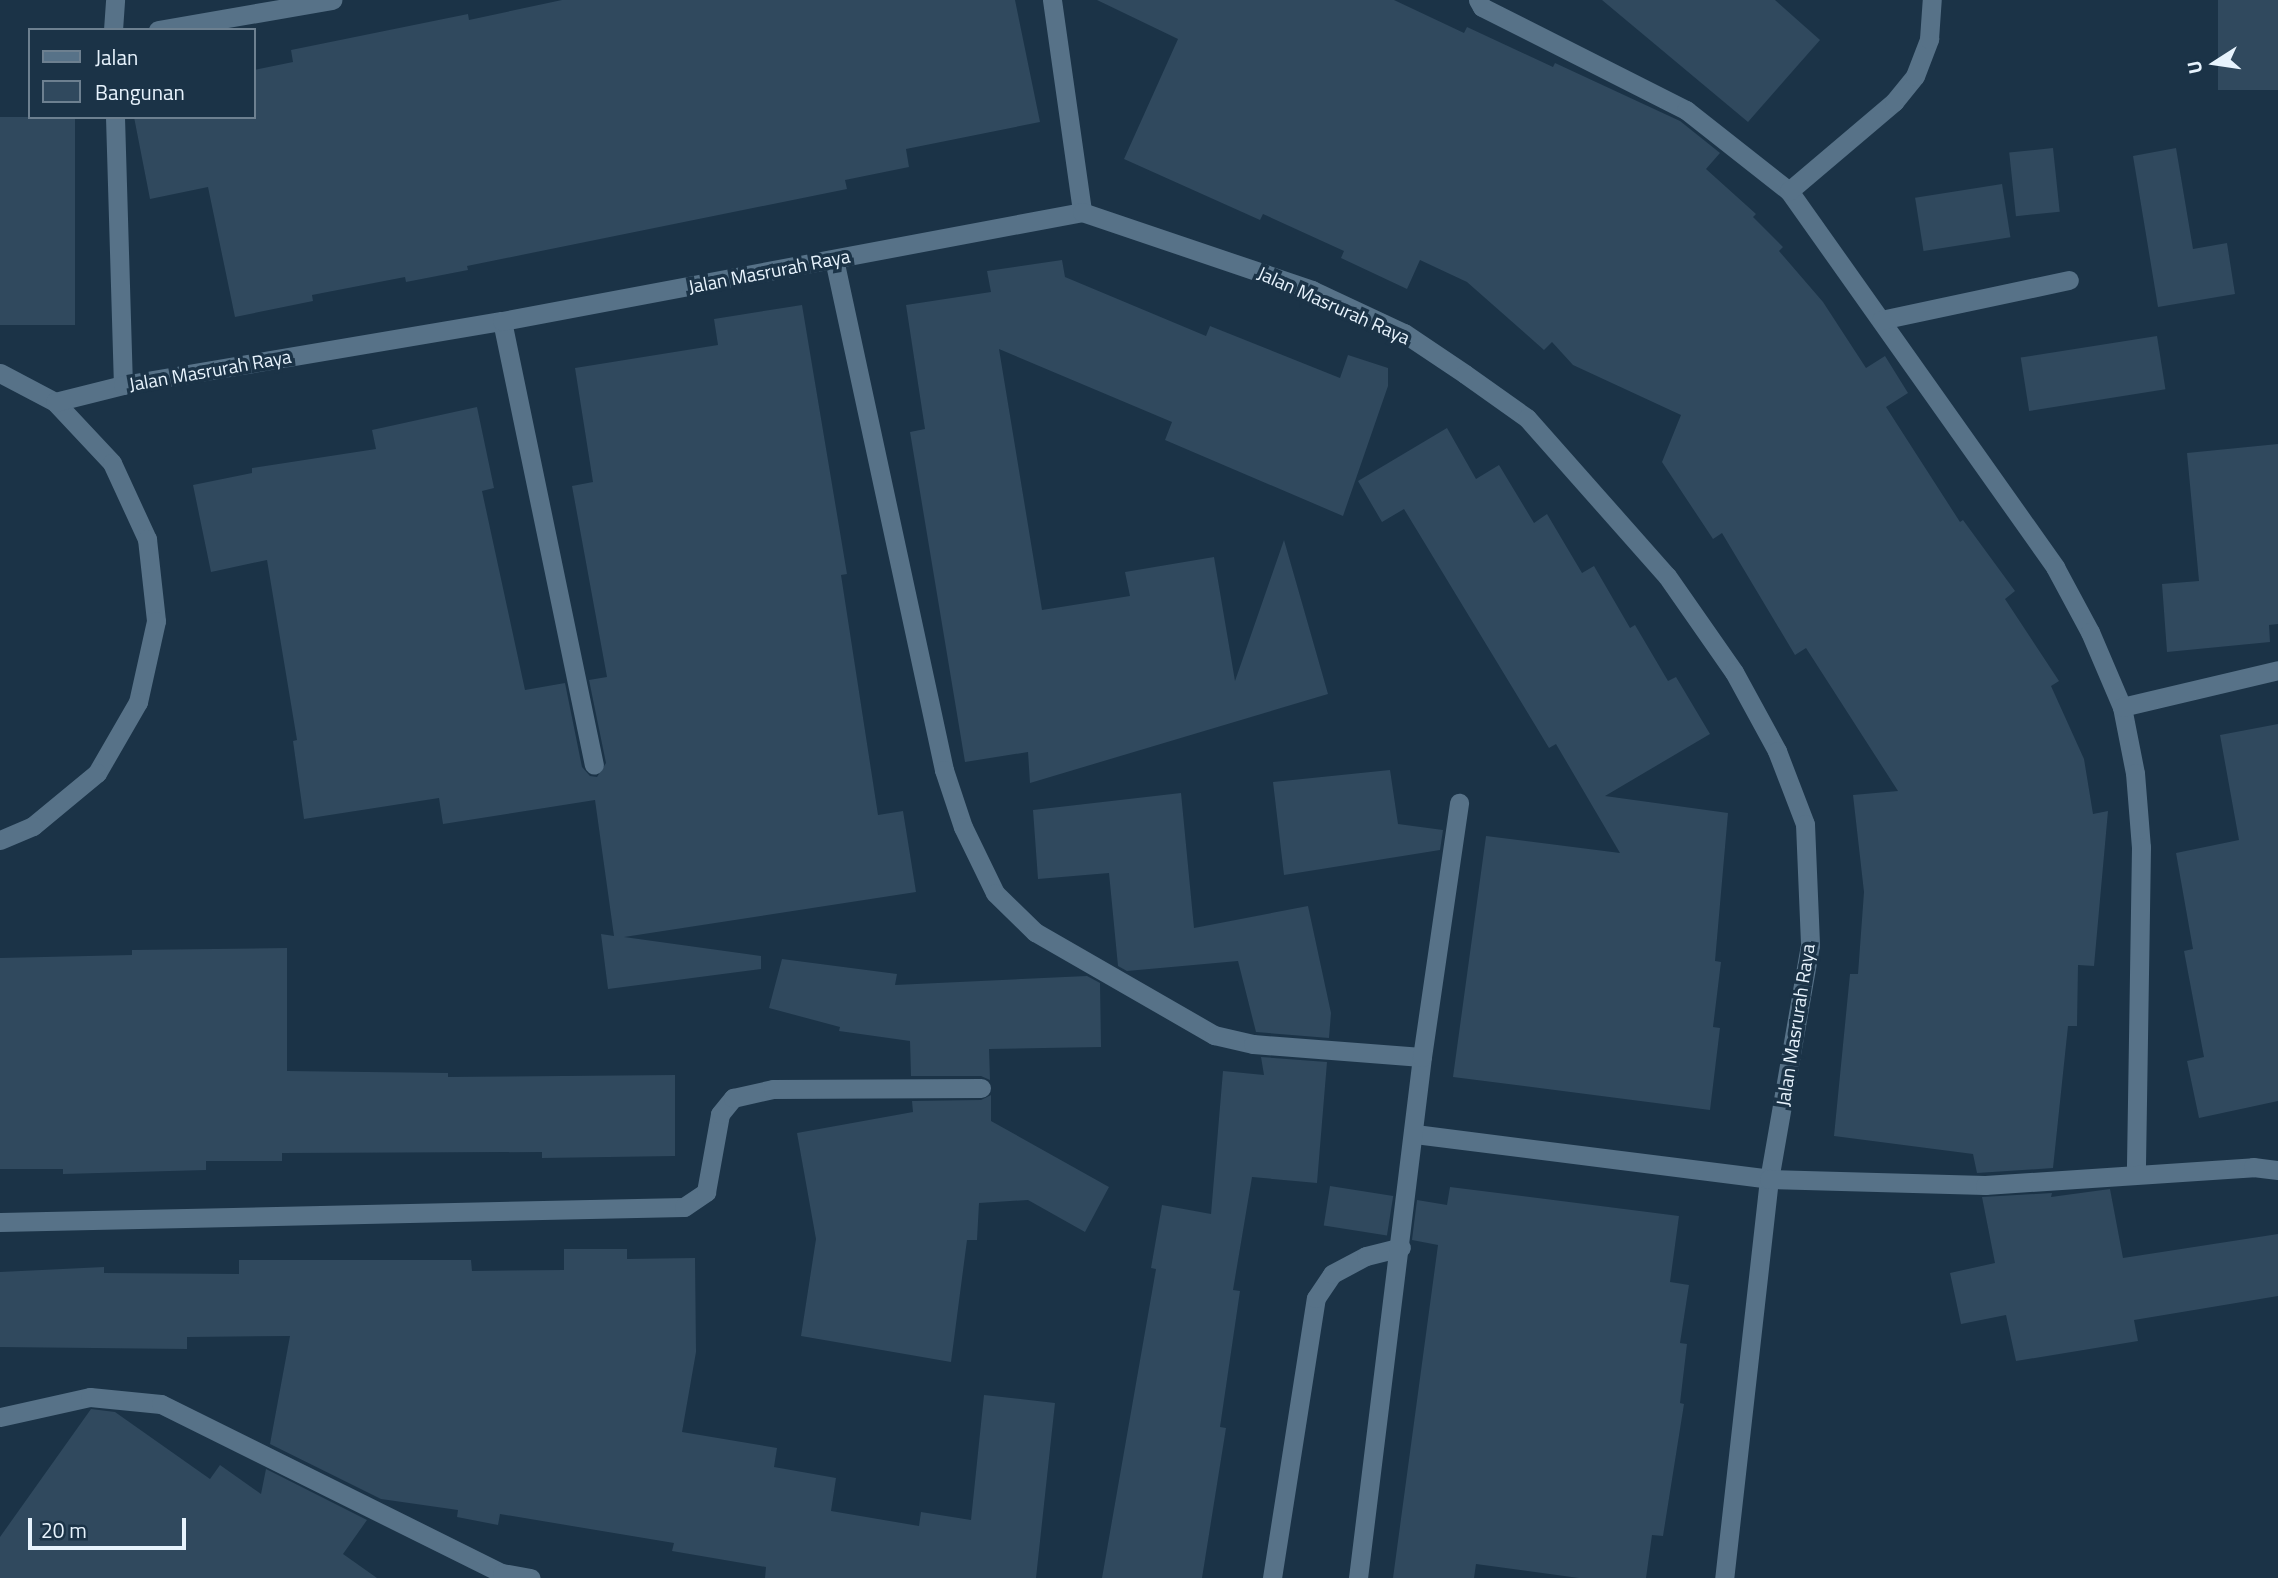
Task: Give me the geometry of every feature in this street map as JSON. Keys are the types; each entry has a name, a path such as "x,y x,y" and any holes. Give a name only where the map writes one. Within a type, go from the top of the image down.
{"street":[{"path":"113,28 115,0"},
{"path":"170,28 332,0"},
{"path":"1052,0 1082,212"},
{"path":"1464,0 1480,4 1686,110 1789,191 2055,567 2090,632 2122,708 2135,773 2141,847 2136,1173"},
{"path":"1789,191 1894,102 1915,76 1929,39 1932,0"},
{"path":"115,119 123,384"},
{"name":"Jalan Masrurah Raya","path":"55,402 123,384 502,321 1082,212 1248,266 1404,333 1527,418 1667,576 1734,672 1777,751 1805,824 1810,945 1769,1179 1724,1578"},
{"path":"834,259 944,770 969,840 995,893 1035,932 1214,1035 1253,1044 1422,1057"},
{"path":"1881,320 2069,280"},
{"path":"502,321 594,765"},
{"path":"0,373 55,402 112,463 146,539 156,621 138,702 97,773 33,827 0,840"},
{"path":"2122,708 2278,670"},
{"path":"1358,1578 1416,1134 1422,1057 1459,803"},
{"path":"0,1222 684,1206 706,1192 720,1114 733,1098 773,1089 981,1088"},
{"path":"1416,1134 1769,1179 1985,1185 2136,1173 2278,1170"},
{"path":"1272,1578 1316,1298 1332,1274 1366,1256 1401,1247"},
{"path":"0,1417 90,1397 161,1404 504,1575 531,1578"}],"building":[{"path":"562,0 1015,0 1040,122 906,149 909,167 845,180 847,189 467,266 468,270 406,282 405,277 312,295 313,301 235,317 208,187 150,199 134,119 256,119 256,70 293,62 291,50 468,14 469,20"},
{"path":"1097,0 1394,0 1464,33 1467,27 1553,67 1555,63 1680,121 1720,153 1706,169 1756,214 1753,217 1783,247 1779,251 1823,302 1866,368 1885,356 1908,393 1886,407 1960,522 1963,520 2015,591 2005,599 2059,681 2051,686 2084,759 2093,814 2108,811 2094,966 2078,965 2077,1026 2068,1026 2053,1168 1977,1173 1973,1154 1834,1136 1850,974 1858,974 1864,892 1853,795 1898,791 1806,648 1795,655 1722,533 1713,539 1662,462 1681,415 1573,365 1552,342 1544,350 1467,282 1420,260 1407,289 1341,258 1344,251 1263,214 1260,220 1124,159 1178,39"},
{"path":"1602,0 1775,0 1820,40 1748,122"},
{"path":"2218,0 2278,0 2278,90 2218,90"},
{"path":"0,117 75,119 75,325 0,325"},
{"path":"2053,148 2060,212 2016,216 2009,153"},
{"path":"2176,148 2193,249 2227,243 2235,294 2158,307 2133,156"},
{"path":"2002,184 2010,237 1924,251 1915,198"},
{"path":"1062,260 1065,277 1206,336 1210,326 1340,378 1348,355 1388,368 1388,386 1343,516 1165,440 1172,422 999,349 1042,610 1130,596 1125,572 1214,557 1235,681 1284,540 1328,694 1030,783 1028,752 965,762 910,432 925,429 906,305 991,292 987,271"},
{"path":"802,305 847,574 841,575 878,815 903,811 916,892 624,937 761,956 761,969 608,989 601,934 614,936 595,800 443,824 439,798 304,819 293,741 297,740 267,560 211,572 193,485 252,473 252,468 376,449 372,430 477,407 494,488 482,491 525,690 565,683 582,767 590,776 597,777 606,763 589,680 607,677 572,486 593,482 575,368 718,345 714,319"},
{"path":"2157,336 2165,389 2029,411 2021,358"},
{"path":"1447,428 1476,479 1499,465 1534,523 1547,514 1582,573 1594,566 1630,628 1635,625 1668,681 1676,677 1710,734 1605,796 1728,813 1715,961 1721,962 1713,1027 1720,1028 1710,1110 1453,1077 1486,836 1620,853 1556,744 1549,748 1404,509 1382,522 1358,481"},
{"path":"2278,444 2278,624 2269,625 2270,642 2167,652 2162,584 2199,581 2187,453"},
{"path":"2278,724 2278,1101 2199,1118 2187,1061 2204,1057 2184,951 2193,949 2176,853 2239,840 2220,735"},
{"path":"1390,770 1398,824 1443,830 1440,850 1284,875 1273,782"},
{"path":"1181,793 1194,928 1308,906 1331,1013 1329,1038 1256,1032 1238,961 1127,971 1118,966 1109,873 1038,879 1033,810"},
{"path":"287,948 287,1071 448,1073 448,1077 675,1075 675,1156 542,1158 542,1152 282,1153 282,1161 206,1161 206,1170 63,1174 63,1169 0,1169 0,958 132,955 132,950"},
{"path":"782,959 897,974 895,985 1087,976 1100,983 1101,1047 989,1049 990,1080 981,1076 911,1076 910,1041 839,1031 840,1027 769,1008"},
{"path":"1261,1057 1327,1062 1317,1183 1252,1177 1233,1290 1240,1291 1220,1427 1226,1428 1202,1578 1102,1578 1156,1269 1151,1268 1162,1205 1211,1214 1223,1071 1264,1075"},
{"path":"991,1095 991,1121 1109,1187 1085,1232 1028,1200 979,1203 977,1240 967,1240 951,1362 801,1336 816,1239 797,1133 913,1112 912,1101 981,1100"},
{"path":"1330,1186 1393,1196 1387,1236 1324,1226"},
{"path":"1450,1187 1679,1216 1670,1282 1689,1285 1680,1343 1687,1344 1680,1403 1684,1404 1663,1536 1652,1535 1646,1578 1579,1578 1476,1564 1474,1578 1393,1578 1438,1245 1412,1240 1417,1200 1447,1205"},
{"path":"2110,1189 2123,1258 2278,1234 2278,1296 2134,1320 2138,1341 2016,1361 2006,1315 1961,1324 1950,1273 1995,1263 1982,1197 2052,1193 2051,1197"},
{"path":"564,1249 627,1249 627,1259 695,1258 696,1352 682,1432 777,1448 774,1467 836,1478 831,1511 919,1526 921,1512 971,1520 984,1395 1055,1403 1036,1578 765,1578 766,1567 672,1551 674,1543 500,1514 498,1525 457,1517 458,1510 381,1499 270,1444 290,1336 187,1337 187,1349 0,1347 0,1272 104,1267 104,1273 239,1274 239,1260 471,1260 472,1271 564,1270"},
{"path":"91,1409 115,1412 210,1479 220,1465 261,1494 266,1469 367,1520 343,1554 377,1578 0,1578 0,1537"}]}
